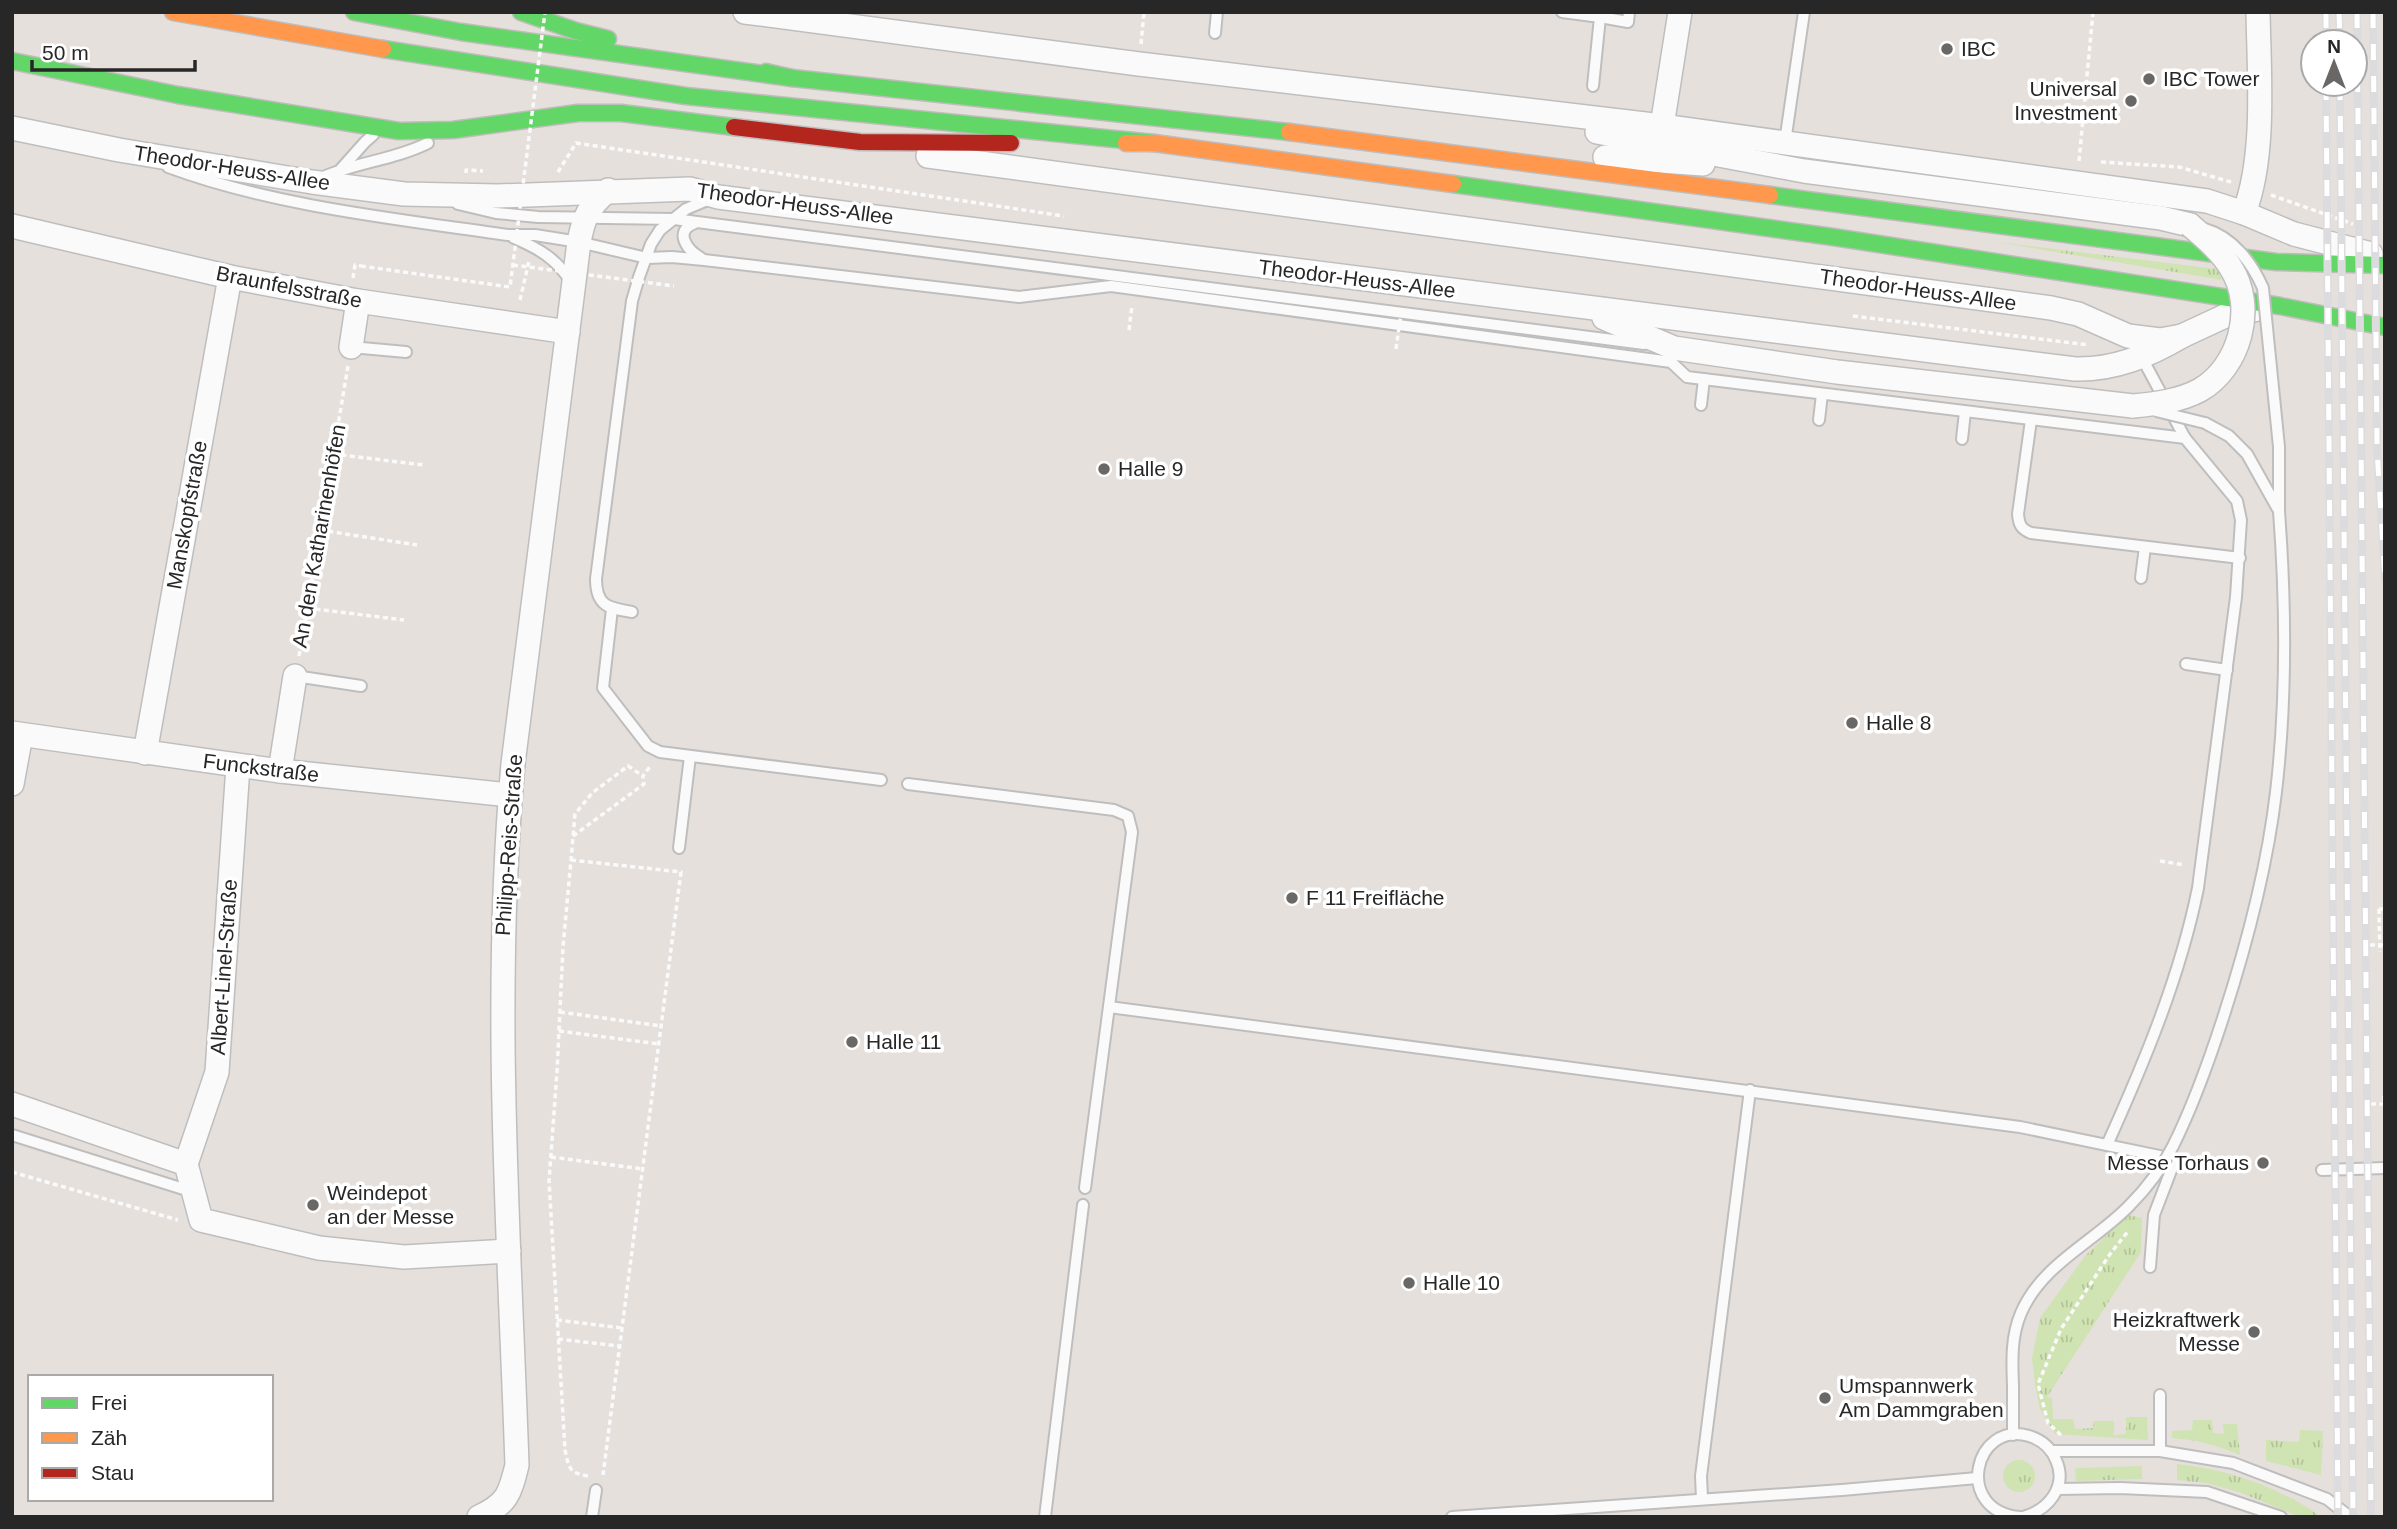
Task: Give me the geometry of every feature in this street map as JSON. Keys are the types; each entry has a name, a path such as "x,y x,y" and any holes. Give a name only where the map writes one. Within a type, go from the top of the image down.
{"main road":[{"name":"Theodor-Heuss-Allee","path":"173,12 303,36 686,96 1154,143 1847,239 2280,306 2385,327"},
{"path":"354,12 461,32 792,78 1231,124 2276,262 2385,265"},
{"path":"521,12 576,31 642,48 792,78"},
{"name":"Theodor-Heuss-Allee","path":"12,61 178,95 385,130 453,130 567,114 621,113 860,142 1154,143"}],"street":[{"path":"745,12 1139,64 1662,126 2207,201 2294,234 2385,257"},
{"path":"1662,126 1680,12"},
{"path":"2244,213 2252,188 2256,158 2258,12"},
{"path":"1409,95 1804,172"},
{"name":"Theodor-Heuss-Allee","path":"12,128 119,150 312,182 404,194 498,196 690,188 718,197 2075,369 2110,367 2141,357 2225,316 2280,306"},
{"path":"1352,140 1804,172 2161,218 2190,225"},
{"name":"Theodor-Heuss-Allee","path":"860,142 937,157 2051,308 2078,314 2128,336 2160,340 2182,337"},
{"path":"583,218 608,190"},
{"name":"Philipp-Reis-Straße","path":"489,1512 511,1488 517,1465 502,1021 510,795 583,218"},
{"name":"Theodor-Heuss-Allee","path":"1578,307 1674,348 1837,372 2133,406 2182,398 2200,390 2226,366 2237,346 2243,304 2232,269 2217,250 2190,225"},
{"name":"Braunfelsstraße","path":"12,226 230,277 358,301 568,332"},
{"name":"Manskopfstraße","path":"145,753 230,277"},
{"path":"351,347 358,301"},
{"name":"An den Katharinenhöfen","path":"280,771 295,676"},
{"path":"12,784 17,734"},
{"name":"Funckstraße","path":"17,734 238,766 510,795"},
{"name":"Albert-Linel-Straße","path":"186,1164 217,1072 238,766"},
{"path":"12,1104 186,1164 201,1220 319,1248 404,1257 509,1251"}],"lane":[{"path":"1215,33 1217,12"},
{"path":"1562,12 1628,22 1629,12"},
{"path":"1785,142 1804,12"},
{"path":"1593,86 1600,17"},
{"path":"341,169 365,142 385,130"},
{"path":"312,182 341,169 407,152 453,130"},
{"path":"119,150 194,177 329,207 508,235 535,235 579,242 647,258 704,260 1019,297 1111,286 1671,362 1687,377 2185,438"},
{"path":"404,194 496,213 674,219 1674,348"},
{"path":"632,612 612,609 602,603 596,592 596,579 632,301 651,244 660,230 686,209 718,197"},
{"path":"695,223 687,226 683,232 684,240 689,251 704,260"},
{"path":"2013,1435 2012,1357 2014,1337 2021,1314 2032,1293 2048,1274 2129,1206 2155,1174 2173,1147 2209,1060 2240,966 2268,846 2276,793 2283,719 2285,614 2279,511 2279,447 2263,289 2253,266 2237,248 2214,231 2190,225"},
{"path":"508,235 551,258 562,267 574,286"},
{"path":"1584,336 1673,318"},
{"path":"2107,1145 2138,1076 2191,923 2227,670 2240,558 2241,520 2237,501 2185,438 2128,336"},
{"path":"351,347 406,352"},
{"path":"1701,405 1704,379"},
{"path":"1819,421 1822,394"},
{"path":"2133,406 2205,423 2229,436 2246,454 2279,511"},
{"path":"1962,439 1965,412"},
{"path":"2031,420 2018,514 2023,530 2240,558"},
{"path":"2141,578 2145,547"},
{"path":"612,609 603,688 648,746 660,752 881,780"},
{"path":"2186,664 2227,670"},
{"path":"295,676 361,686"},
{"path":"679,848 690,756"},
{"path":"908,784 1114,810 1128,816 1132,832 1085,1188"},
{"path":"1109,1007 2021,1127 2198,1164"},
{"path":"1702,1499 1701,1476 1750,1090"},
{"path":"12,1135 194,1192"},
{"path":"2150,1267 2154,1215 2175,1160"},
{"path":"2322,1170 2385,1168"},
{"path":"1045,1517 1083,1205"},
{"path":"2160,1395 2160,1451"},
{"path":"2013,1435 2035,1438 2052,1451 2060,1476 2058,1489 2052,1500 2044,1508 2022,1517 1995,1514 1980,1490 1977,1478 1978,1465 1983,1454 2001,1438 2013,1435"},
{"path":"2052,1451 2160,1451 2233,1464 2327,1499 2350,1517"},
{"path":"1452,1517 1977,1478"},
{"path":"2058,1489 2120,1488 2207,1492 2281,1517"},
{"path":"592,1517 596,1490"}],"path":[{"path":"353,278 355,264 510,287 545,12"},
{"path":"1139,64 1144,12"},
{"path":"2079,160 2093,12"},
{"path":"513,265 674,286"},
{"path":"1129,330 1132,305"},
{"path":"1396,349 1401,313"},
{"name":"An den Katharinenhöfen","path":"295,676 351,347"},
{"path":"333,454 424,465"},
{"path":"320,530 417,545"},
{"path":"307,608 404,620"},
{"path":"573,836 644,784 643,776 660,752"},
{"path":"589,1477 576,1474 569,1468 564,1441 549,1181 563,947 575,814 592,793 628,766 643,776"},
{"path":"570,860 681,872 602,1479"},
{"path":"2160,862 2201,867"},
{"path":"2380,952 2379,909 2385,909"},
{"path":"2370,945 2385,945"},
{"path":"560,1012 661,1026"},
{"path":"559,1031 659,1044"},
{"path":"2371,1104 2385,1104 2384,1096"},
{"path":"551,1157 643,1169"},
{"path":"12,1172 174,1220 201,1220"},
{"path":"556,1320 622,1328"},
{"path":"558,1339 620,1346"}],"green space":[{"path":"1997,242 2217,269 2222,280"},
{"path":"2128,1215 2142,1218 2141,1252 2047,1397 2052,1398 2053,1419 2073,1419 2075,1429 2093,1428 2093,1421 2114,1421 2114,1435 2126,1434 2126,1417 2147,1417 2148,1440 2055,1434 2040,1409 2035,1385 2032,1358 2040,1318 2085,1256"},
{"path":"2193,1420 2212,1420 2213,1433 2224,1434 2223,1424 2237,1424 2240,1455 2207,1443 2172,1438 2172,1431 2192,1430"},
{"path":"2300,1430 2323,1431 2321,1475 2266,1461 2266,1440 2299,1442"},
{"path":"2019,1460 2031,1464 2035,1476 2031,1488 2019,1492 2007,1488 2003,1476 2007,1464"},
{"path":"2177,1464 2215,1470 2252,1481 2271,1488 2321,1517 2300,1517 2239,1492 2206,1483 2177,1480"},
{"path":"2142,1466 2142,1479 2076,1481 2075,1468"}],"railway":[{"path":"2326,12 2326,28"},
{"path":"2339,12 2340,28"},
{"path":"2357,12 2371,1517"},
{"path":"2373,12 2377,449 2385,580"},
{"path":"2326,98 2338,1517"},
{"path":"2340,98 2353,1517"}],"traffic: fast":[{"path":"354,12 461,32 792,78"},
{"path":"521,12 608,39"},
{"path":"383,49 686,96 1154,143"},
{"path":"12,61 178,95 399,131 453,130 578,113 621,113 734,127"},
{"path":"766,72 792,78 1289,132"},
{"path":"1453,184 1833,237 2280,306 2385,327"},
{"path":"1770,195 2276,262 2385,265"}],"traffic: slow":[{"path":"173,12 383,49"},
{"path":"1289,132 1770,195"},
{"path":"1126,143 1154,143 1453,184"}],"traffic: jam":[{"path":"734,127 860,142 1011,143"}],"place":[{"name":"IBC","path":"1947,49"},
{"name":"IBC Tower","path":"2149,79"},
{"name":"Universal Investment","path":"2131,101"},
{"name":"Halle 9","path":"1104,469"},
{"name":"Halle 8","path":"1852,723"},
{"name":"F 11 Freifläche","path":"1292,898"},
{"name":"Halle 11","path":"852,1042"},
{"name":"Messe Torhaus","path":"2263,1163"},
{"name":"Weindepot an der Messe","path":"313,1205"},
{"name":"Halle 10","path":"1409,1283"},
{"name":"Heizkraftwerk Messe","path":"2254,1332"},
{"name":"Umspannwerk Am Dammgraben","path":"1825,1398"}]}
